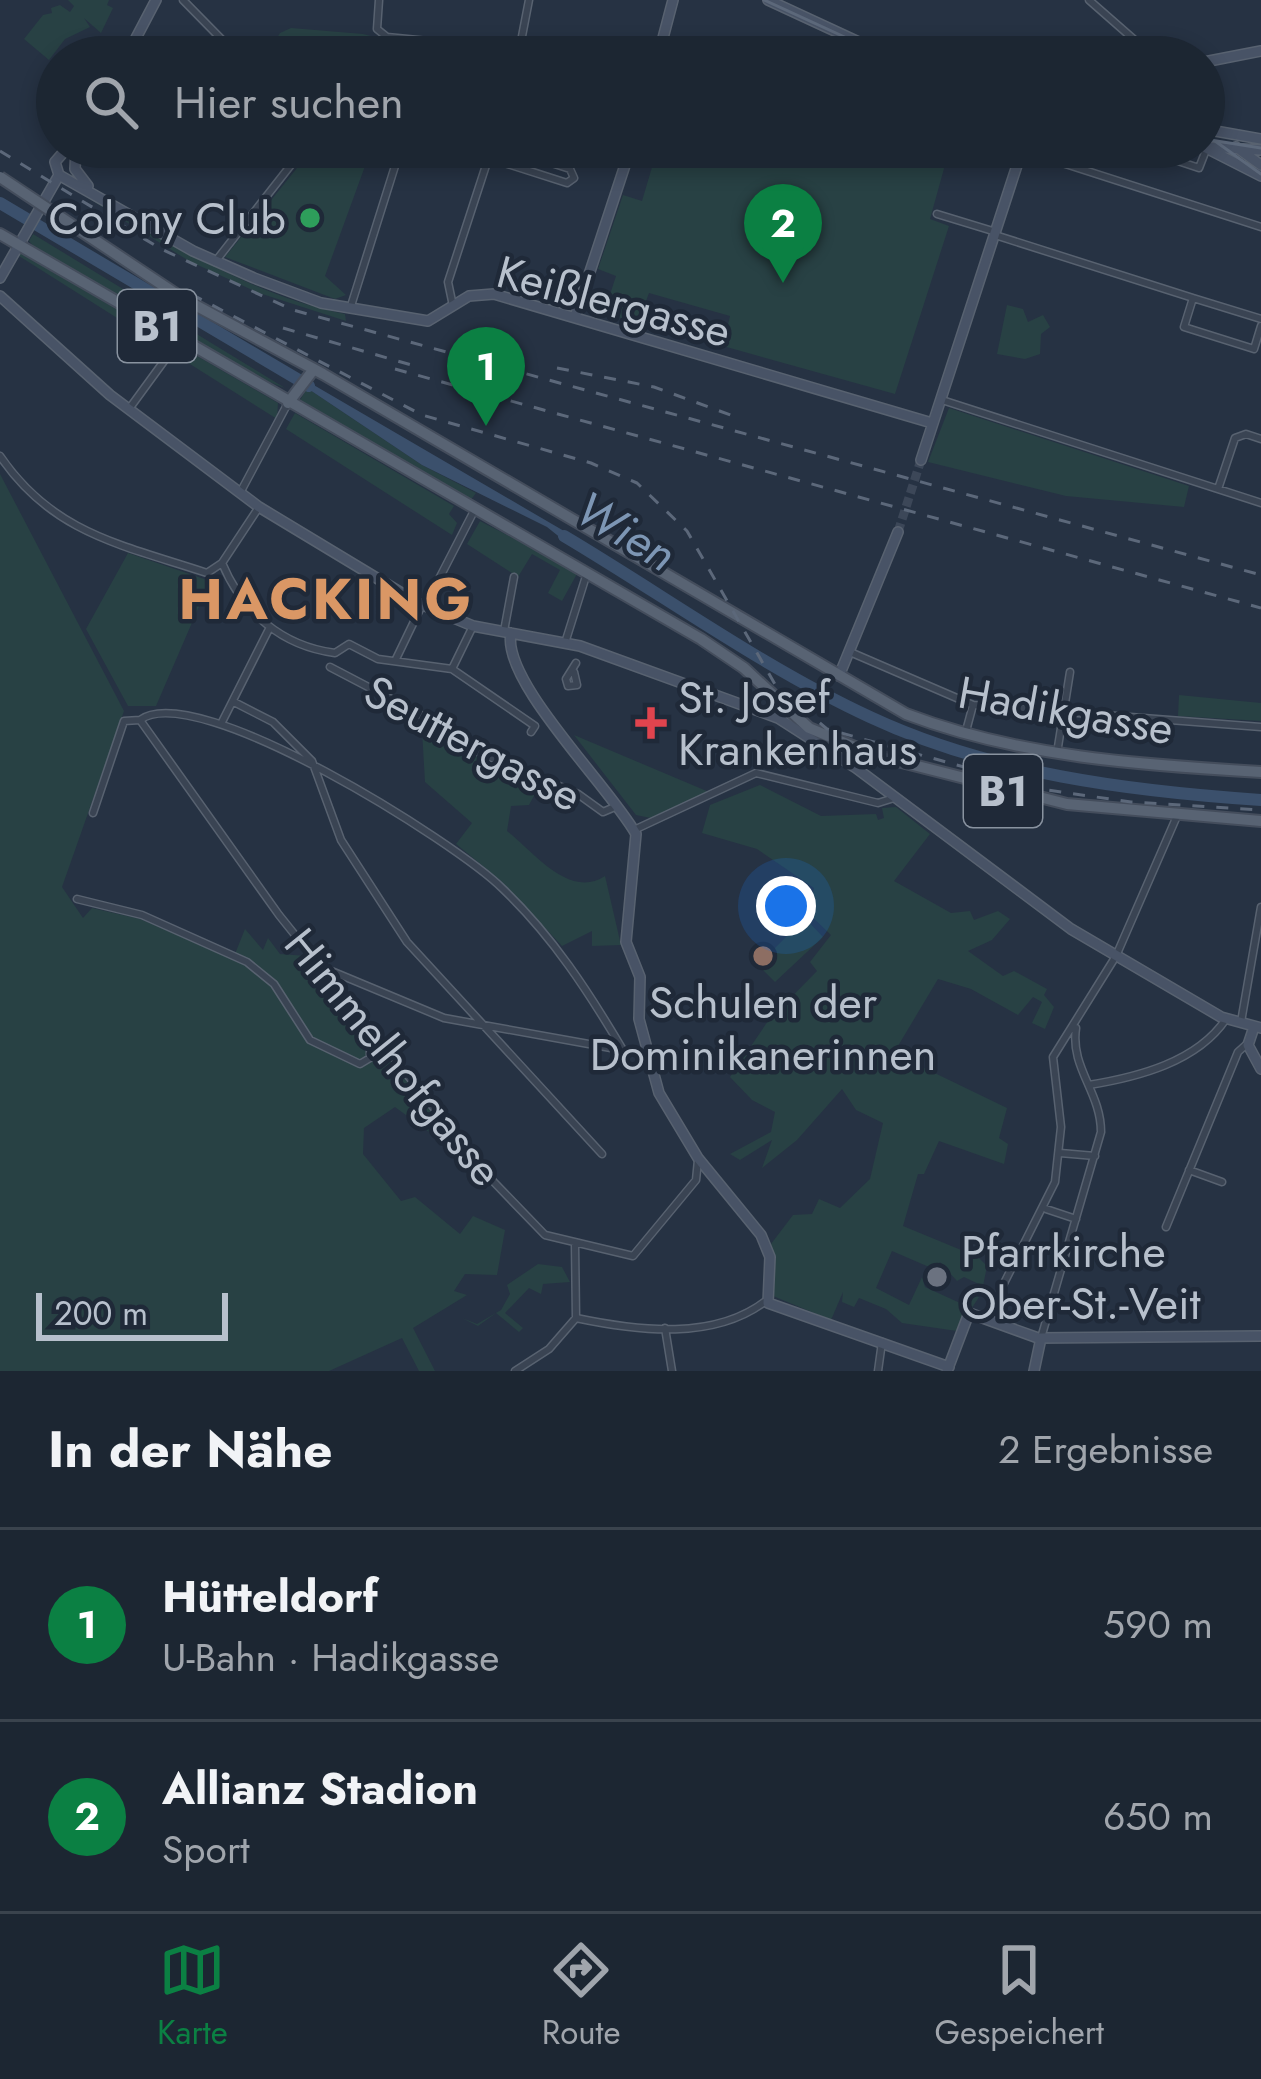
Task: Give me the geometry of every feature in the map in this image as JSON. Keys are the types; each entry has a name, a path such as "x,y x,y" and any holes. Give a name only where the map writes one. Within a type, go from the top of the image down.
{"main road":[{"name":"Hadikgasse","path":"0,177 182,298 906,713 965,734 1057,753 1261,772"},
{"name":"B1","path":"0,234 714,647 799,721 835,742 1007,792 1178,816 1261,821"},
{"path":"290,400 313,371"}],"street":[{"path":"137,36 155,0"},
{"path":"183,0 220,36"},
{"path":"379,0 377,28 386,36"},
{"path":"522,36 529,0"},
{"path":"664,36 673,0"},
{"path":"1089,0 1130,36"},
{"path":"774,1 847,36"},
{"path":"1225,58 1261,51"},
{"path":"1225,132 1261,139"},
{"path":"1225,136 1261,165"},
{"path":"1225,148 1261,150"},
{"path":"1225,157 1261,176"},
{"path":"0,278 65,168"},
{"name":"Keißlergasse","path":"75,168 92,190 214,262 315,301 428,321 474,294 490,294 932,423"},
{"path":"214,262 288,168"},
{"path":"350,309 394,168"},
{"path":"453,306 448,283 486,168"},
{"path":"520,168 567,183 574,178 568,168"},
{"path":"575,317 624,168"},
{"path":"921,460 1016,168"},
{"path":"1080,168 1261,227"},
{"path":"938,214 1193,298 1261,323 1257,351 1184,327 1193,298"},
{"path":"0,296 129,409 259,507 424,606 473,626 565,643 778,718 895,798 1034,905 1226,1019 1257,1027 1238,1052 1166,1227"},
{"path":"129,409 167,356"},
{"path":"240,493 290,400"},
{"path":"941,400 1261,503"},
{"path":"1218,489 1235,438 1246,434 1261,439"},
{"path":"0,456 41,507 66,523 207,573 222,563 259,507"},
{"path":"474,512 396,659 452,669 518,712 535,726 531,732"},
{"path":"839,676 898,532"},
{"name":"Seuttergasse","path":"222,563 232,587 269,629 313,650 335,653 350,644 378,658 396,659"},
{"path":"565,643 587,573"},
{"path":"514,577 507,632 513,659 634,830 637,848 625,933 640,977 639,1019 663,1103 698,1158 765,1243 770,1265 767,1300"},
{"path":"452,669 473,626"},
{"path":"221,722 269,629"},
{"path":"826,668 847,650"},
{"path":"847,650 973,705 1261,727"},
{"name":"Seuttergasse","path":"330,668 492,759 578,794 603,812 616,806"},
{"path":"1057,753 1070,672"},
{"path":"234,702 273,722 320,773 327,804 356,867 407,942 602,1154"},
{"path":"965,734 973,705"},
{"path":"93,813 124,721 170,712 221,722 445,842 499,884 555,944 623,1050"},
{"name":"Himmelhofgasse","path":"140,720 465,1151 545,1234 632,1256 696,1180"},
{"name":"Seuttergasse","path":"634,830 756,772 878,803 895,798"},
{"path":"986,1319 1046,1209 1060,1153 1053,1061 1116,956 1178,816"},
{"path":"77,898 142,915 247,962 274,984 310,1040 360,1064 370,1058 370,1029"},
{"path":"1240,1024 1261,908"},
{"path":"1251,964 1261,966"},
{"path":"321,966 444,1018 650,1053"},
{"path":"1089,1085 1165,1065 1212,1037 1226,1019"},
{"path":"1076,1028 1072,1052 1101,1104"},
{"path":"1248,1043 1261,1069"},
{"path":"1060,1047 1072,1052"},
{"path":"1034,1371 1095,1156 1106,1083"},
{"path":"1060,1153 1095,1156"},
{"path":"698,1158 696,1180 718,1179"},
{"path":"1189,1170 1222,1182"},
{"path":"1046,1209 1076,1220"},
{"path":"515,1371 549,1349 576,1318 575,1244"},
{"path":"576,1318 665,1328 728,1324 767,1300"},
{"path":"767,1300 948,1369 969,1313 1041,1338 1261,1336"},
{"path":"665,1328 672,1371"},
{"path":"878,1371 882,1342"}],"green space":[{"path":"68,0 109,0 107,5 113,8 101,33 84,18 90,27 71,36 36,36 36,49 24,39 43,15 52,13 51,8 60,5 70,12 74,6"},
{"path":"291,28 371,36 278,36"},
{"name":"Colony Club","path":"297,168 364,168 325,276 346,295 335,299 225,257"},
{"path":"652,168 944,168 930,219 949,226 895,394 723,346 730,316 649,293 638,323 604,313 616,276 598,269 623,195 642,201"},
{"path":"64,183 236,277 345,314 346,321 259,293 189,261"},
{"path":"33,234 285,388 253,376 37,250 29,241"},
{"path":"19,256 278,403 277,419"},
{"path":"1007,305 1023,309 1028,322 1043,315 1050,327 1041,334 1040,354 1025,359 997,354"},
{"path":"307,388 422,465 476,493 470,501 299,402"},
{"path":"949,408 1189,486 1184,507 1066,496 928,462"},
{"path":"295,413 454,506 449,514 457,523 452,535 286,429"},
{"path":"0,474 124,711 62,887 83,918 92,908 140,919 233,959 245,929 263,950 268,938 280,954 307,956 474,1165 395,1107 364,1128 363,1154 401,1201 415,1197 460,1234 473,1216 505,1230 497,1275 465,1274 454,1291 467,1295 413,1328 435,1371 419,1371 402,1338 329,1371 0,1371"},
{"path":"480,521 578,572 562,601 548,593 560,570 532,554 518,577 467,544"},
{"path":"128,553 210,581 156,706 128,706 86,629"},
{"path":"1179,695 1261,703 1261,721 1178,716"},
{"path":"429,722 473,755 541,783 529,805 511,806 507,831 565,878 592,882 605,876 621,945 592,946 592,931 562,946 500,880 456,844 472,823 425,782 422,730"},
{"path":"574,735 709,792 651,818 636,815"},
{"path":"760,785 821,816 876,814 878,820 884,818 882,808 896,807 930,834 894,881 951,913 970,911 974,920 998,911 1010,919 992,940 968,951 1003,976 1014,971 1047,989 1044,995 1054,1007 1045,1029 1032,1023 1042,1002 1033,997 1018,1015 971,989 938,979 898,1046 916,1064 1007,1108 999,1138 1008,1144 1004,1164 939,1141 924,1174 918,1174 903,1226 978,1257 987,1266 983,1286 964,1277 957,1281 940,1262 936,1270 892,1251 876,1288 909,1305 922,1277 925,1287 960,1303 967,1292 979,1297 957,1331 902,1323 886,1309 859,1298 854,1307 842,1302 843,1292 831,1320 773,1296 771,1244 793,1215 812,1214 819,1199 840,1208 870,1179 883,1123 856,1110 842,1089 797,1140 762,1168 772,1140 740,1160 730,1154 771,1132 775,1112 752,1100 730,1077 768,1021 817,971 810,962 831,935 809,914 814,888 757,849 702,833 710,805"},
{"path":"805,918 823,937 775,982 758,965"},
{"path":"538,1264 562,1267 570,1282 543,1284 541,1294 529,1288 505,1313 523,1328 519,1332 496,1313 478,1326 462,1318 477,1324 501,1310 510,1294 507,1285"}],"water":[{"path":"312,384 576,538 572,547 547,527 422,465 307,388"}],"waterway":[{"name":"Wien","path":"0,203 309,386"},
{"name":"Wien","path":"564,536 792,676 916,737 1013,766 1111,785 1261,800"}],"tunnel":[{"path":"898,532 921,460"}],"tram line":[{"path":"764,0 842,36"},
{"path":"1225,142 1261,148"},
{"path":"1225,148 1261,174"}],"railway":[{"path":"0,151 161,249 293,310 1261,575"},
{"path":"191,294 422,415 591,463 637,483 687,531 776,686 827,729 1047,790 1131,802 1261,810"},
{"path":"283,328 415,366"},
{"path":"557,368 654,387 736,417"},
{"path":"395,369 1261,608"}],"place":[{"name":"Colony Club","path":"310,218"},
{"name":"Allianz Stadion","path":"783,283"},
{"name":"Hütteldorf","path":"486,426"},
{"name":"St. Josef Krankenhaus","path":"651,723"},
{"name":"Schulen der Dominikanerinnen","path":"763,956"},
{"name":"Pfarrkirche Ober-St.-Veit","path":"937,1277"}],"district":[{"name":"HACKING","path":"326,599"}]}
